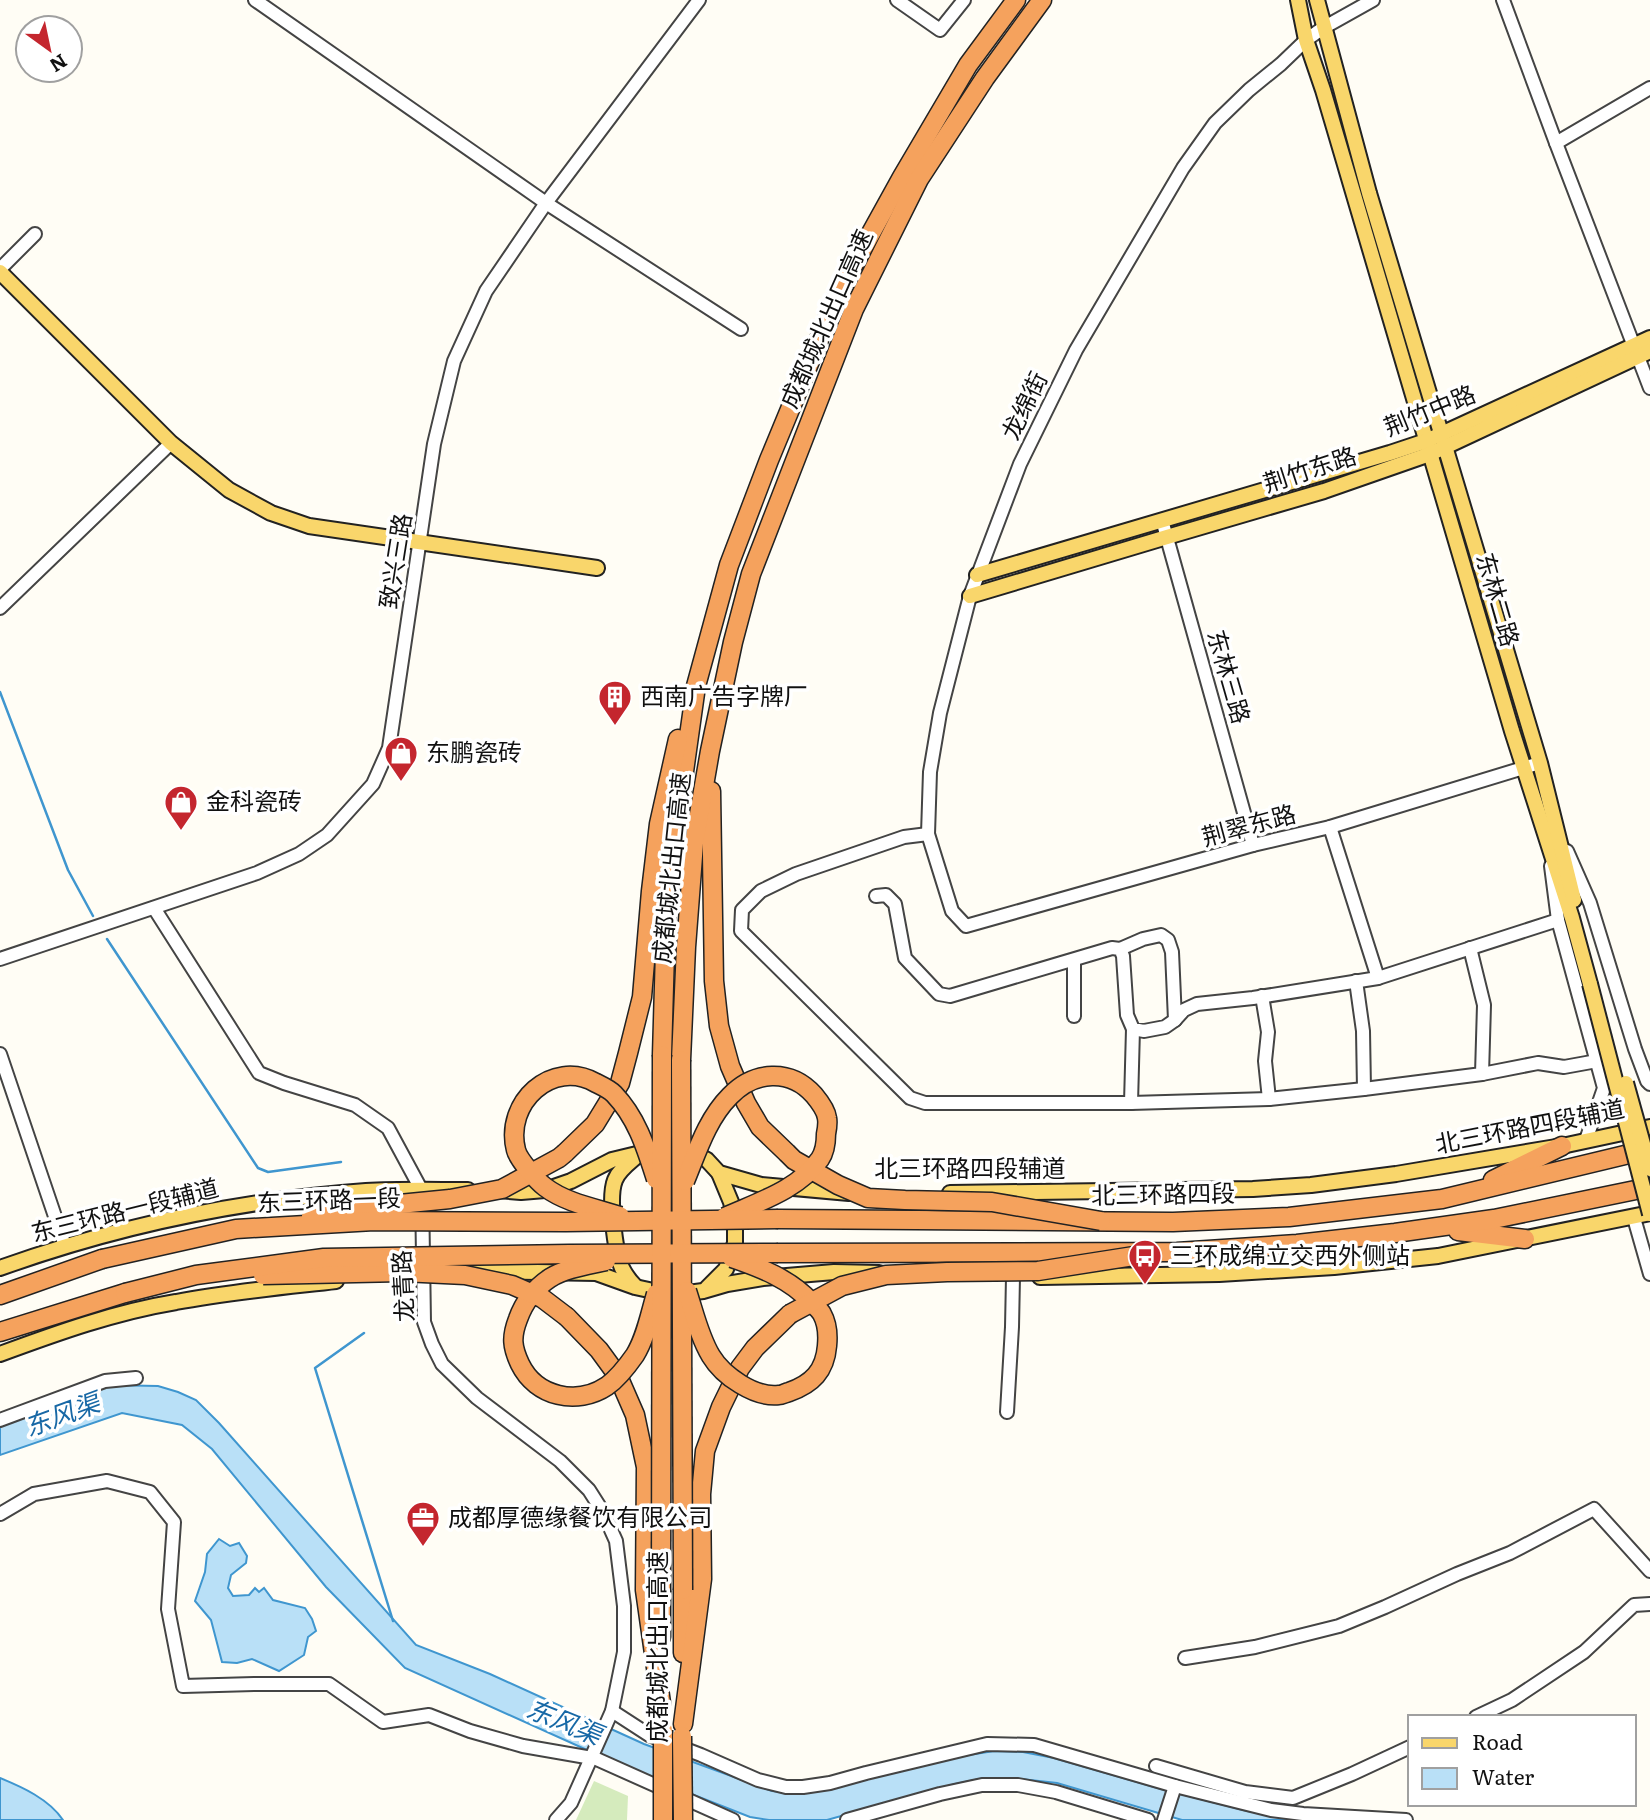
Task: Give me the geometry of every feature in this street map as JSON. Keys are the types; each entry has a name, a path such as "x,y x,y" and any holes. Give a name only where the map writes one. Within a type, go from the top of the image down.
{"highway":[{"name":"成都城北出口高速","path":"663,1820 662,1055 666,917 696,686 729,565 839,291 968,65 1016,0"},
{"name":"成都城北出口高速","path":"683,1820 681,1059 694,843 710,751 733,642 751,574 854,309 919,179 985,78 1042,0"},
{"path":"236,1229 349,1209 450,1199 502,1189 559,1158 595,1124 620,1083 642,997 659,824 677,742 696,686"},
{"path":"710,751 714,981 719,1026 730,1066 760,1127 794,1160 838,1185 868,1198 992,1202 1101,1221"},
{"path":"681,1191 702,1139 730,1095 750,1082 769,1075 789,1077 808,1089 820,1101 827,1116 822,1157 806,1175 789,1188 718,1219"},
{"path":"636,1221 574,1202 545,1187 516,1152 516,1116 526,1098 537,1086 553,1078 575,1076 592,1080 612,1091 636,1122 662,1197"},
{"path":"1466,1194 1562,1146"},
{"name":"北三环路四段","path":"670,1220 1173,1222 1289,1217 1442,1199 1650,1149"},
{"path":"0,1332 125,1293 196,1275 324,1258 721,1253 1177,1252 1297,1244 1395,1233 1494,1219 1650,1187"},
{"name":"东三环路一段","path":"0,1295 102,1259 236,1229 374,1222 670,1220"},
{"path":"1395,1233 1465,1231 1525,1239"},
{"path":"681,1274 699,1329 712,1358 728,1375 745,1387 779,1395 799,1389 815,1379 826,1358 828,1336 822,1314 802,1292 770,1272 721,1253"},
{"path":"682,1730 702,1579 701,1494 705,1451 721,1407 740,1368 755,1348 790,1314 842,1286 887,1275 1038,1272 1153,1253"},
{"path":"638,1254 584,1266 552,1277 535,1291 522,1308 514,1329 513,1349 523,1370 532,1381 550,1393 567,1397 588,1394 607,1386 636,1353 662,1274"},
{"path":"196,1275 402,1272 465,1275 512,1285 542,1298 567,1317 599,1350 618,1376 635,1415 646,1467 645,1590 661,1703"}],"main road":[{"name":"东林二路","path":"1298,0 1306,40 1324,90 1523,768 1554,840"},
{"name":"东林二路","path":"1317,0 1369,193 1540,763 1572,918 1650,1169"},
{"path":"0,270 171,443 229,489 271,513 309,526 597,568"},
{"path":"1641,351 1650,338"},
{"name":"荆竹东路","path":"970,596 1324,492 1641,351"},
{"name":"荆竹中路","path":"977,575 1390,453 1428,447"},
{"name":"东林二路","path":"1593,983 1650,1214"},
{"name":"北三环路四段辅道","path":"674,1152 692,1152 707,1160 719,1173 761,1185 849,1193 1253,1189 1396,1174 1562,1146 1650,1126"},
{"name":"东三环路一段辅道","path":"0,1268 117,1232 220,1209 369,1191 545,1190 571,1181 612,1160 641,1153 674,1152"},
{"path":"635,1287 622,1269 612,1202 614,1181 623,1168 641,1153"},
{"path":"703,1291 726,1269 735,1243 731,1202 719,1173"},
{"path":"0,1354 114,1315 175,1302 302,1284 423,1271 596,1273 635,1287 672,1295 763,1278 834,1272 1013,1278 1219,1274 1334,1267 1438,1256 1650,1214"}],"street":[{"name":"致兴三路","path":"0,959 257,873 299,855 327,835 373,784 389,748 435,444 454,362 486,291 546,203 699,0"},
{"path":"897,0 940,30 964,0"},
{"name":"龙绵街","path":"966,926 952,911 928,834 930,772 940,713 970,596 1020,464 1076,350 1183,168 1215,123 1306,40 1373,0"},
{"path":"1503,0 1556,143 1641,351 1650,388"},
{"path":"261,2 546,203 741,329"},
{"path":"1556,143 1650,88"},
{"path":"0,270 35,234"},
{"path":"0,608 171,443"},
{"name":"东林三路","path":"1162,520 1254,845"},
{"name":"荆翠东路","path":"966,926 1254,845 1330,827 1540,763"},
{"path":"1330,827 1378,978"},
{"path":"928,834 904,837 796,874 761,891 742,910 741,931 910,1098 925,1103 1131,1103 1269,1099 1482,1074 1538,1063 1564,1067 1597,1061"},
{"path":"1554,840 1558,920 1604,1088 1586,1140"},
{"path":"1554,840 1590,903 1635,1049 1648,1082 1642,1091 1626,1097 1618,1097 1604,1088"},
{"path":"876,896 886,895 895,904 905,958 939,994 950,996 1160,935 1168,940 1172,952 1175,1020"},
{"name":"龙青路","path":"154,908 259,1073 355,1105 388,1128 422,1191 424,1322 442,1364 477,1398 560,1461 589,1490 608,1522 616,1541 624,1606 624,1652 612,1711 571,1803 556,1820"},
{"path":"1133,1029 1144,1031 1165,1027 1184,1010 1197,1004 1378,978 1558,920"},
{"path":"1120,948 1124,956 1127,1015 1133,1029 1131,1103"},
{"path":"1470,948 1484,1005 1482,1074"},
{"path":"1074,960 1074,1016"},
{"path":"1356,981 1363,1031 1364,1089"},
{"path":"1262,996 1268,1032 1265,1061 1269,1099"},
{"path":"0,1054 65,1246"},
{"path":"1634,1217 1650,1274"},
{"path":"1006,1412 1013,1278"},
{"path":"0,1420 105,1381 136,1378"},
{"path":"0,1514 34,1494 107,1481 150,1492 174,1522 168,1609 183,1686 329,1684 383,1721 429,1715 470,1731 523,1746 592,1758 733,1820"},
{"path":"1185,1658 1255,1647 1339,1626 1510,1553 1594,1509 1650,1571"},
{"path":"1480,1715 1512,1700 1584,1652 1634,1605 1650,1604"},
{"path":"612,1711 649,1735 758,1780 786,1787 830,1783 987,1744 1034,1745 1175,1786 1271,1810 1406,1820"},
{"path":"1156,1766 1245,1793 1293,1798 1408,1748"},
{"path":"847,1820 982,1785 1018,1785 1056,1792 1147,1820"},
{"path":"1164,1820 1175,1786"}],"green space":[{"path":"594,1781 628,1796 627,1820 576,1820"}],"water":[{"name":"东风渠","path":"106,1385 158,1386 196,1400 416,1645 490,1674 644,1744 772,1791 794,1793 994,1751 1023,1752 1247,1811 1299,1820 1182,1820 1057,1783 1012,1778 984,1778 955,1784 827,1820 769,1820 750,1817 638,1773 405,1668 326,1587 212,1449 182,1425 122,1413 0,1455 0,1424"},
{"path":"219,1539 230,1546 239,1543 247,1556 246,1563 231,1575 228,1588 233,1596 249,1595 255,1588 259,1592 264,1588 273,1600 305,1608 312,1619 316,1631 308,1637 304,1655 279,1671 252,1659 237,1663 222,1662 211,1620 195,1601 205,1572 207,1554"},
{"path":"0,1778 43,1800 63,1820 0,1820"}],"waterway":[{"path":"0,692 68,870 93,916"},
{"path":"107,939 258,1168 268,1172 341,1162"},
{"path":"364,1333 315,1368 393,1621"}],"place":[{"name":"西南广告字牌厂","path":"615,727"},
{"name":"东鹏瓷砖","path":"401,783"},
{"name":"金科瓷砖","path":"181,832"},
{"name":"三环成绵立交西外侧站","path":"1145,1286"},
{"name":"成都厚德缘餐饮有限公司","path":"423,1548"}]}
